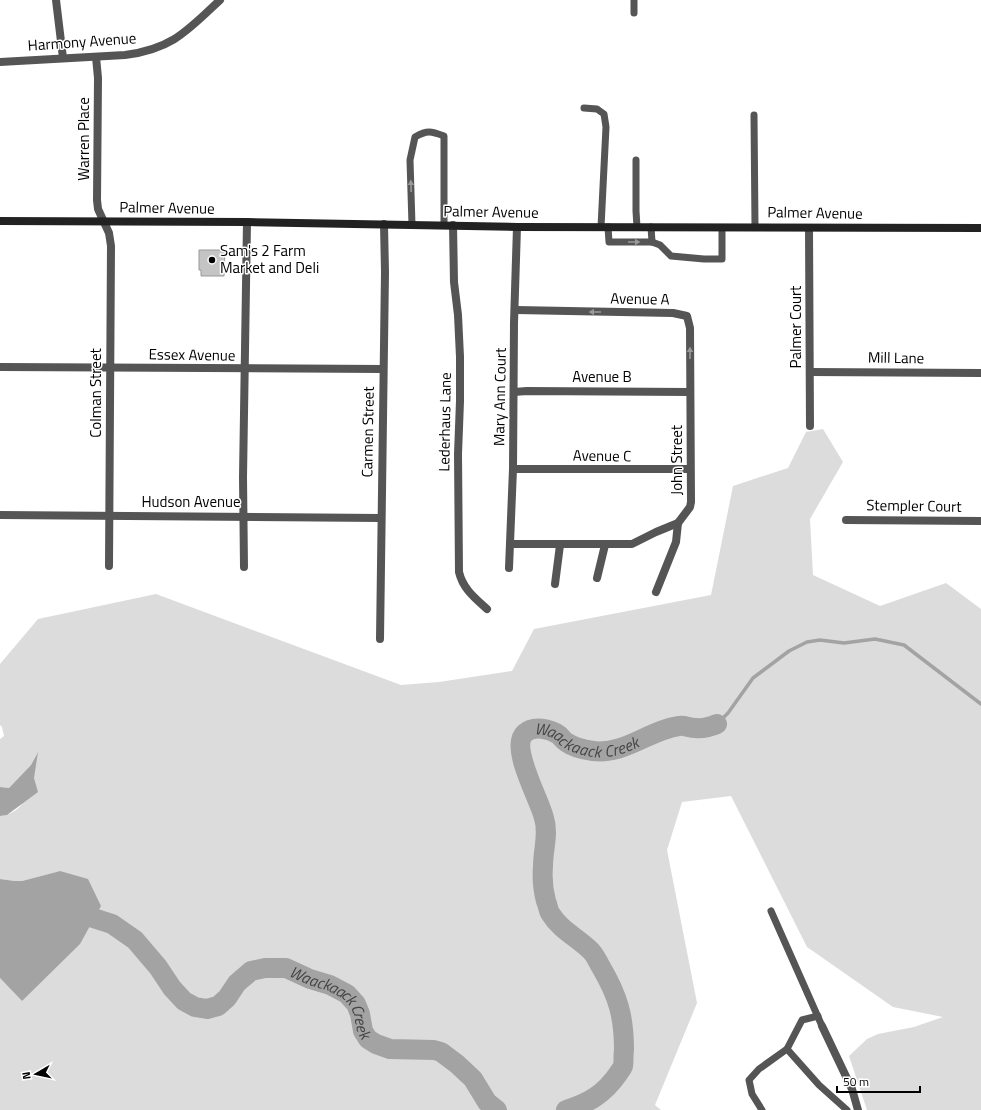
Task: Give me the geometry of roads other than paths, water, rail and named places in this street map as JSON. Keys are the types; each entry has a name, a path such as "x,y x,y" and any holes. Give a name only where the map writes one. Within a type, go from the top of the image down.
{"street":[{"path":"56,0 63,58"},
{"name":"Harmony Avenue","path":"0,62 96,57 140,53 155,49 169,43 190,28 220,0"},
{"name":"Warren Place","path":"96,57 98,78 97,200 98,209 104,221"},
{"name":"Palmer Avenue","path":"0,221 247,222 518,227 981,228"},
{"name":"Colman Street","path":"104,221 109,233 111,246 109,566"},
{"path":"244,567 243,477 247,222"},
{"name":"Carmen Street","path":"380,639 385,272 384,224"},
{"name":"Lederhaus Lane","path":"449,225 458,315 460,357 458,454 459,572 466,590 487,609"},
{"name":"Mary Ann Court","path":"509,568 513,469 518,227"},
{"name":"Palmer Court","path":"809,228 810,426"},
{"name":"Avenue A","path":"516,310 672,313 687,316 690,328 690,392"},
{"name":"Essex Avenue","path":"0,368 383,369"},
{"name":"Mill Lane","path":"810,372 981,373"},
{"name":"Avenue B","path":"514,392 534,390 690,392"},
{"name":"John Street","path":"678,523 690,507 690,392"},
{"name":"Avenue C","path":"513,469 690,469"},
{"name":"Hudson Avenue","path":"0,514 381,518"},
{"name":"Stempler Court","path":"846,520 981,521"},
{"path":"510,544 632,544 678,523 676,542 656,592"},
{"path":"555,584 560,545"},
{"path":"597,578 605,545"},
{"path":"822,1026 852,1088 858,1110"}],"lane":[{"path":"634,0 634,13"},
{"path":"584,108 597,109 604,114 606,127 604,227 609,242 652,242 660,245 671,256 704,259 722,258 722,228"},
{"path":"754,115 755,227"},
{"path":"412,225 410,160 415,137 424,132 435,132 444,136 449,225"},
{"path":"636,160 637,227"},
{"path":"651,227 652,242"},
{"path":"771,911 822,1026"},
{"path":"762,1110 752,1094 749,1080 759,1069 787,1048 802,1020 818,1016"},
{"path":"787,1048 819,1085 847,1110"}],"waterway":[{"name":"Waackaack Creek","path":"717,724 728,713 753,678 789,651 807,642 820,640 844,643 875,639 904,645 981,704"},
{"name":"Waackaack Creek","path":"566,1110 589,1101 613,1081 623,1066 623,1027 616,997 607,977 595,957 586,946 559,925 550,913 544,893 543,879 543,860 546,836 545,824 523,761 521,740 525,733 533,729 542,729 559,735 566,742 576,747 590,751 605,751 626,746 668,728 681,726 701,728 717,724"},
{"name":"Waackaack Creek","path":"71,906 84,915 112,924 135,940 158,967 172,988 184,1001 195,1007 207,1009 218,1006 227,998 237,983 251,971 265,968 286,968 310,979 330,985 347,994 356,1004 360,1014 363,1031 368,1039 376,1044 390,1049 434,1050 441,1052 473,1079 487,1102 497,1110"}],"place":[{"name":"Sam's 2 Farm Market and Deli","path":"212,260"}]}
